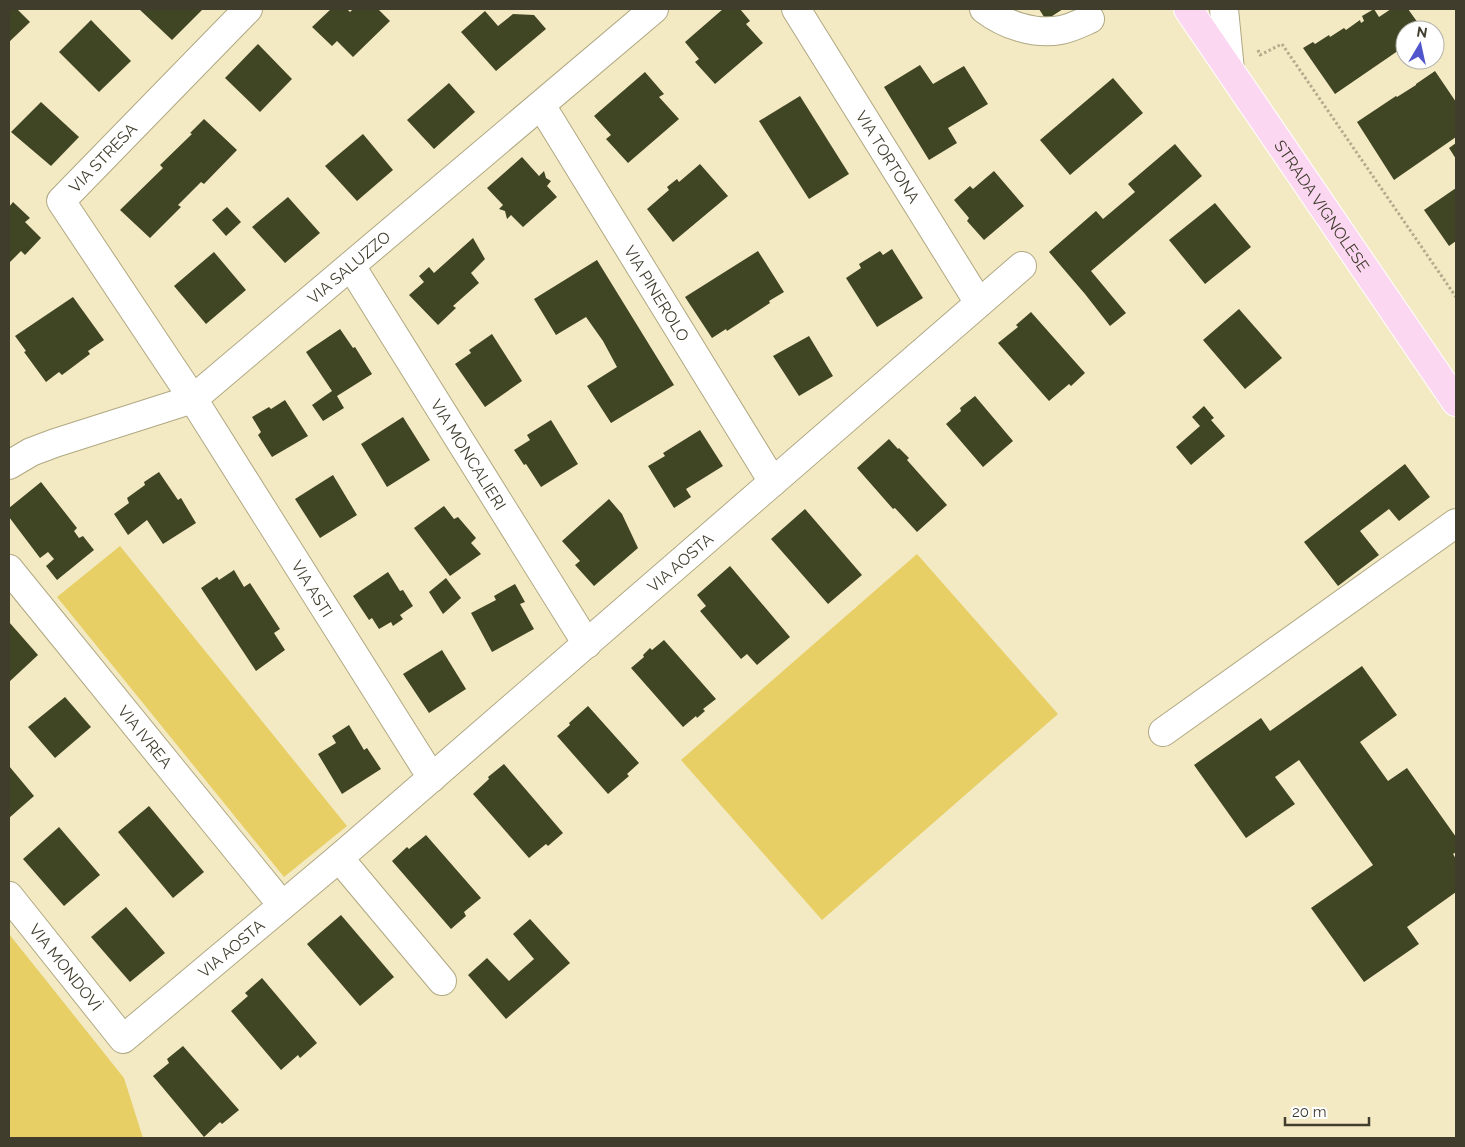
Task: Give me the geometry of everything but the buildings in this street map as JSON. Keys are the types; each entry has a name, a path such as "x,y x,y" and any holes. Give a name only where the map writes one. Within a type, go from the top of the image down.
{"main road":[{"name":"STRADA VIGNOLESE","path":"1188,9 1456,402"}],"street":[{"name":"VIA STRESA","path":"193,399 61,201 248,9"},
{"name":"VIA SALUZZO","path":"9,464 31,452 55,443 193,399 654,9"},
{"name":"VIA TORTONA","path":"796,9 979,303"},
{"path":"984,9 996,18 1015,26 1039,31 1061,30 1093,12"},
{"path":"1224,9 1230,70"},
{"name":"VIA PINEROLO","path":"541,104 773,482"},
{"name":"VIA MONCALIERI","path":"351,266 587,644"},
{"name":"VIA AOSTA","path":"123,1039 339,858 1022,266"},
{"name":"VIA ASTI","path":"193,399 432,778"},
{"path":"1163,732 1456,523"},
{"name":"VIA IVREA","path":"9,569 282,905"},
{"path":"339,858 442,981"},
{"name":"VIA MONDOVÌ","path":"9,896 123,1039"}],"path":[{"path":"1256,48 1260,55 1282,44 1456,297"}],"shaded area":[{"path":"120,546 347,826 284,877 57,597"},
{"path":"917,554 1058,714 822,920 681,760"},
{"path":"9,934 124,1078 143,1138 9,1138"}]}
